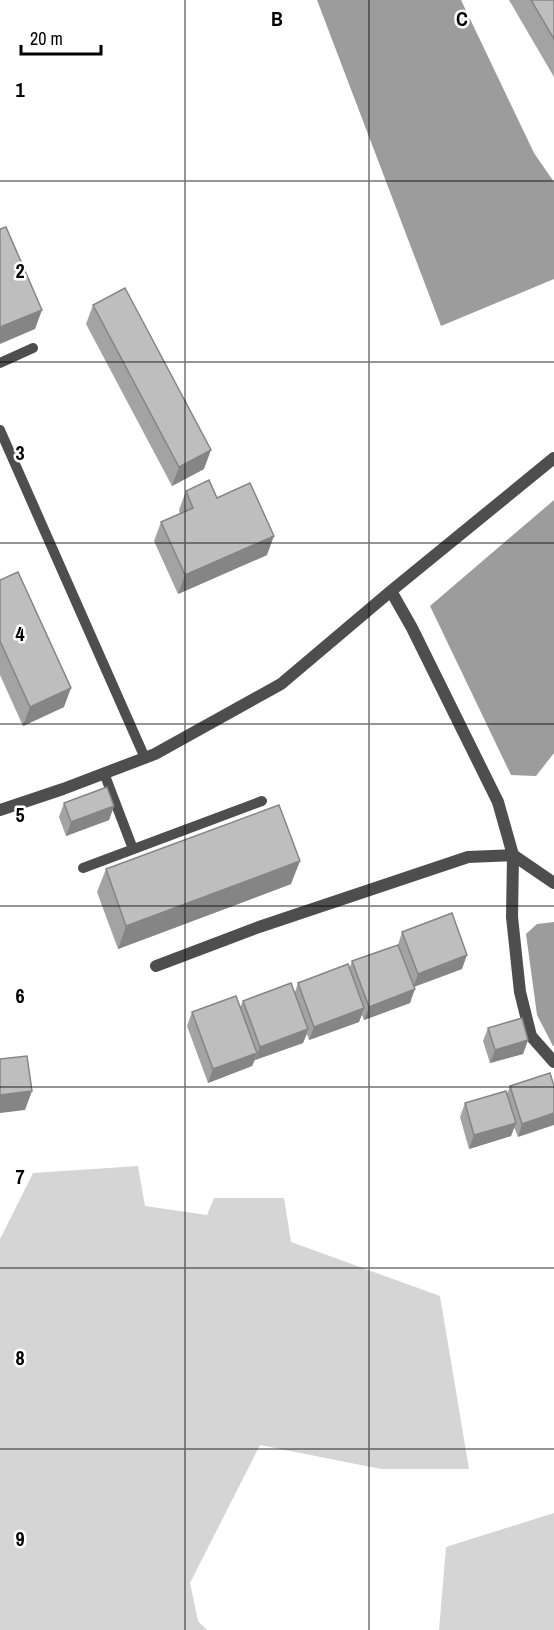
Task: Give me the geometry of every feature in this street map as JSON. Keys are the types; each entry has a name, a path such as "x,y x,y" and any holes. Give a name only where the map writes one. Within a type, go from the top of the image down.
{"street":[{"path":"0,810 145,758 281,684 554,458"},
{"path":"391,591 412,628 498,802 513,855 512,917 520,992 531,1036 554,1062"},
{"path":"156,966 259,927 468,857 513,855 554,883"}],"lane":[{"path":"0,363 33,348"},
{"path":"0,430 145,758"},
{"path":"104,773 133,849"},
{"path":"83,868 262,801"}],"shaded area":[{"path":"317,0 461,0 534,153 554,182 554,279 441,326"},
{"path":"554,500 554,753 536,776 511,775 430,606"},
{"path":"554,922 553,1046 537,1015 526,934 537,924"},
{"path":"138,1166 145,1206 207,1215 214,1198 284,1198 291,1242 440,1296 469,1469 381,1469 260,1445 190,1583 198,1621 207,1630 0,1630 0,1239 33,1173"},
{"path":"554,1513 554,1630 439,1630 446,1547"}],"building":[{"path":"531,0 554,0 554,39"},
{"path":"6,227 42,310 0,327 0,229"},
{"path":"125,288 211,450 179,467 93,305"},
{"path":"209,480 217,498 250,483 274,536 185,575 161,522 193,508 186,491"},
{"path":"18,572 71,688 30,707 0,641 0,580"},
{"path":"107,787 114,806 71,822 64,803"},
{"path":"279,805 300,861 126,926 106,869"},
{"path":"452,913 467,955 418,974 402,932"},
{"path":"398,945 415,989 369,1007 352,961"},
{"path":"348,964 364,1008 314,1027 298,983"},
{"path":"291,983 308,1029 260,1047 243,1001"},
{"path":"236,996 257,1053 213,1069 192,1012"},
{"path":"522,1018 528,1040 495,1050 488,1028"},
{"path":"27,1056 32,1091 0,1095 0,1059"},
{"path":"550,1073 554,1086 554,1113 522,1124 510,1086"},
{"path":"506,1091 516,1123 474,1135 465,1103"}]}
